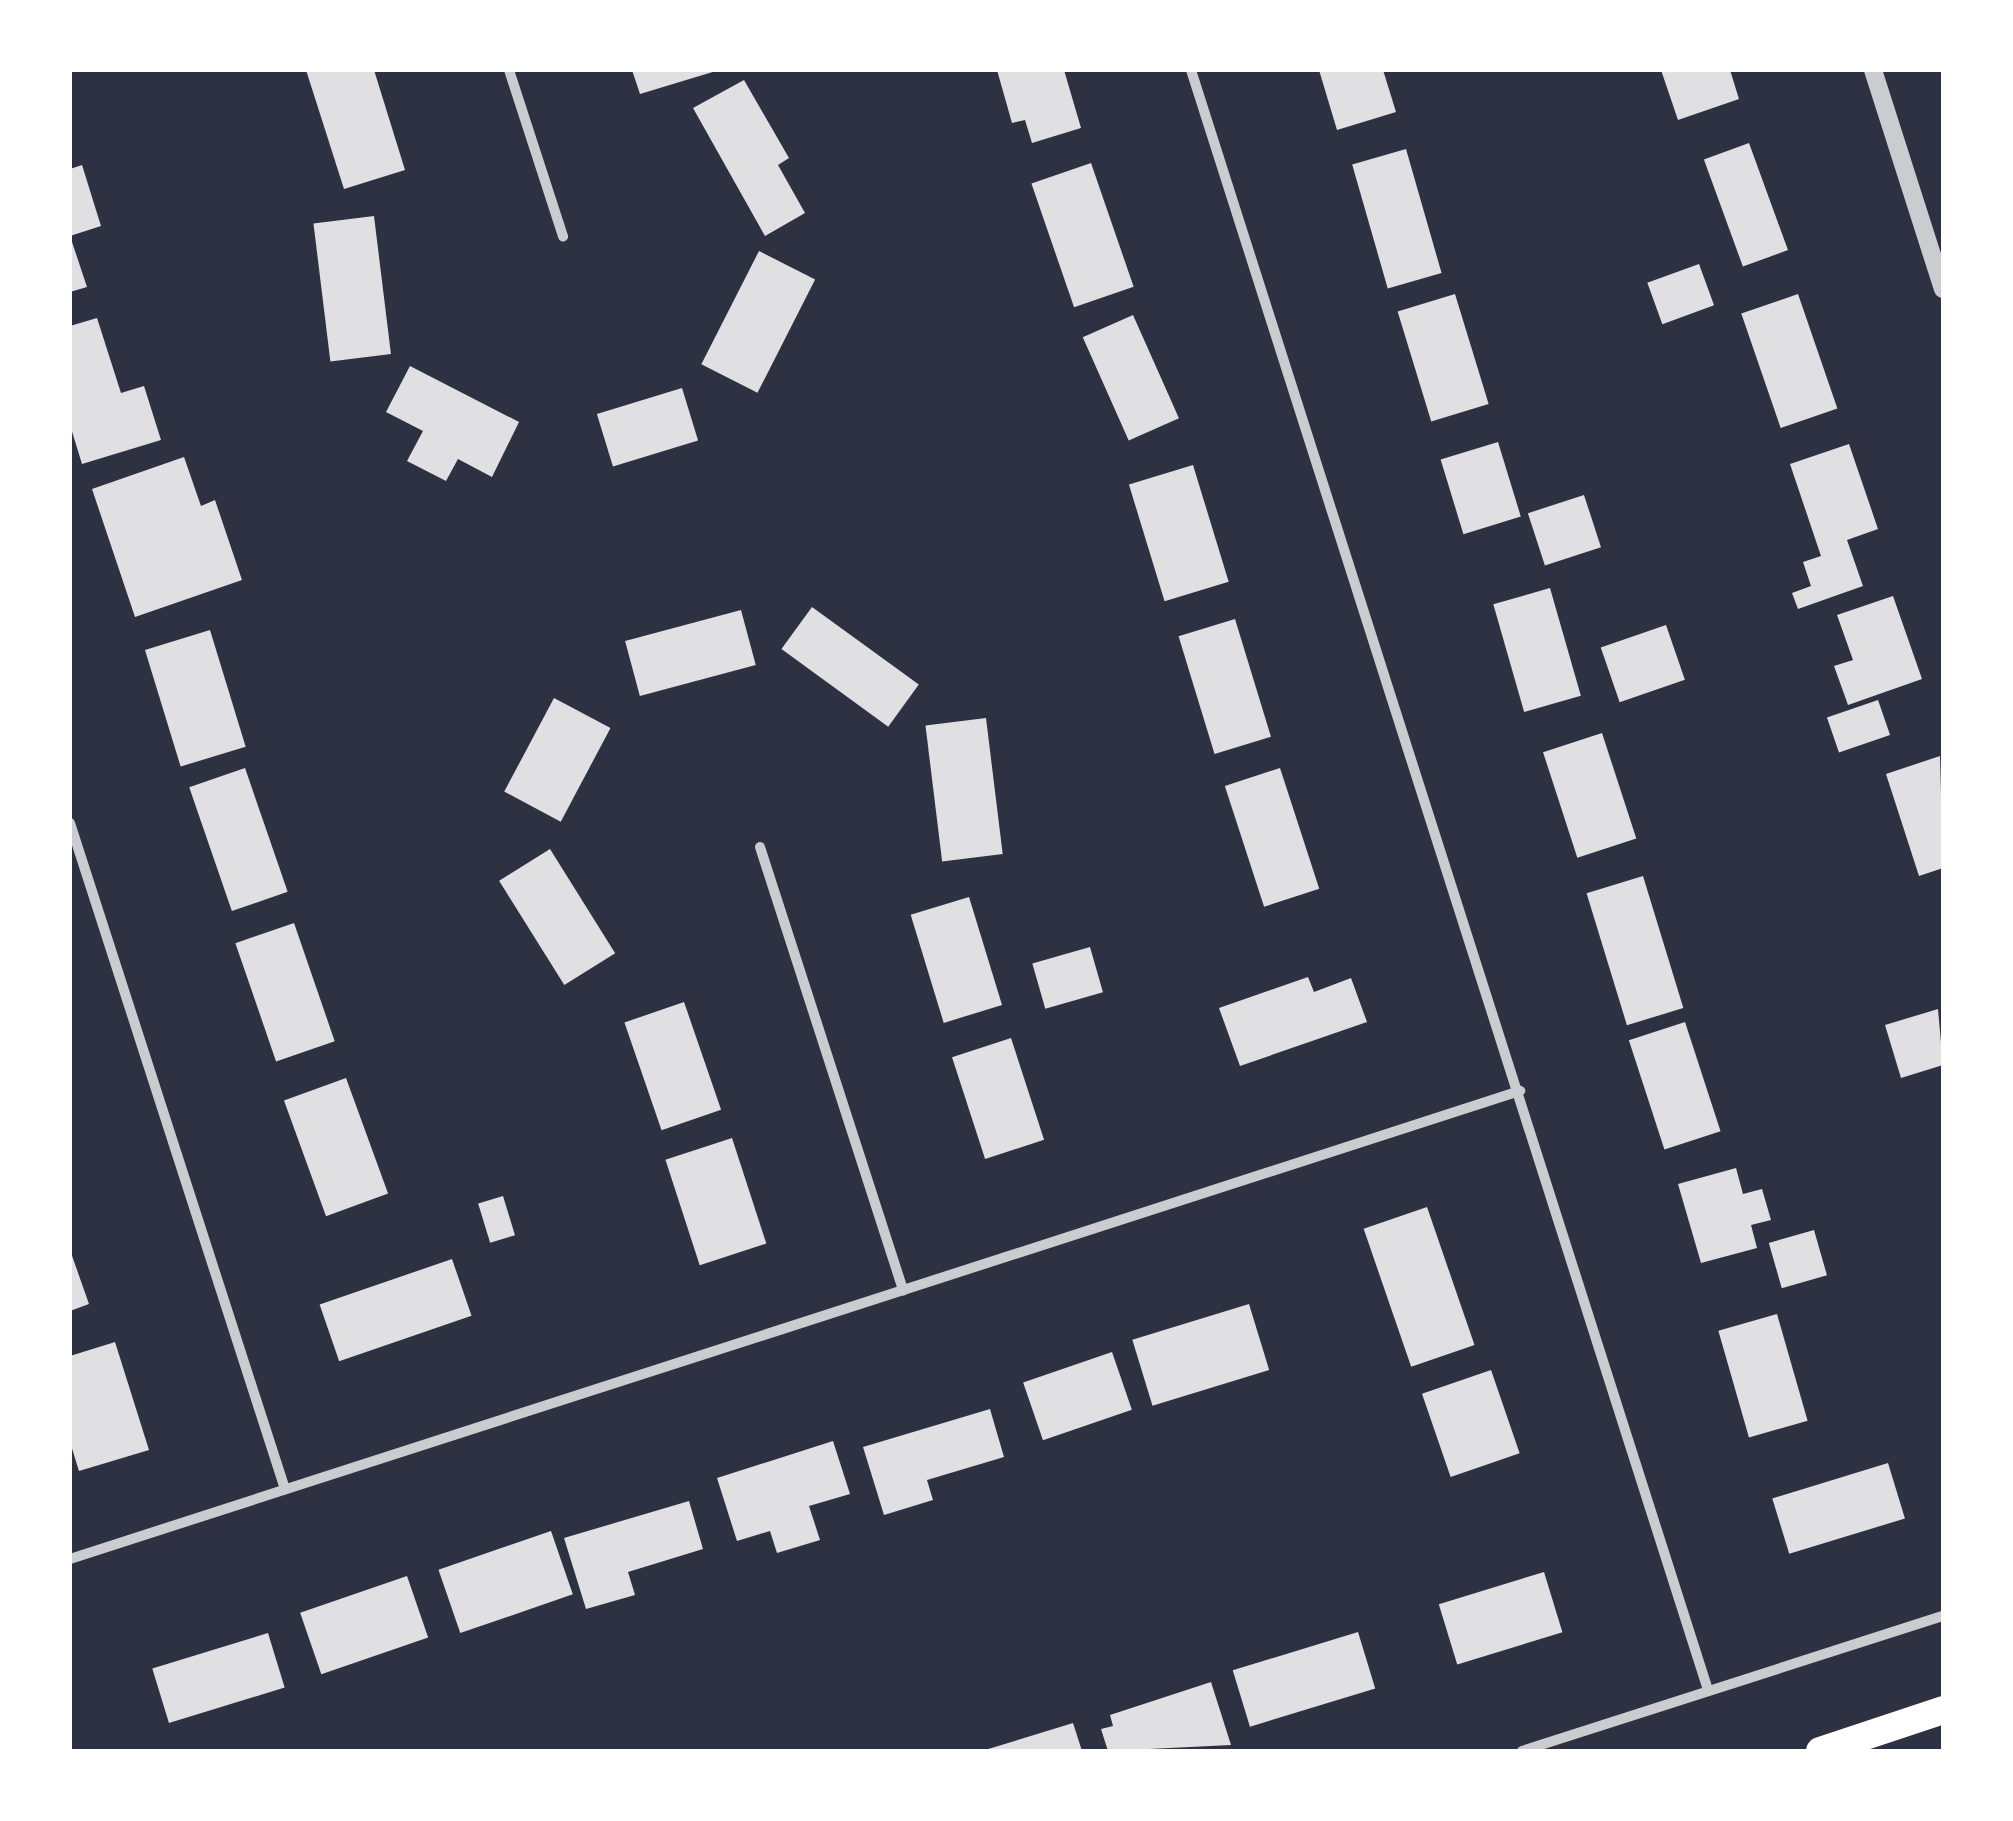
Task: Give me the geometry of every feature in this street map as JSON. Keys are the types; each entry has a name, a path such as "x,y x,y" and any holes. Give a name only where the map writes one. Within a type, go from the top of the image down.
{"highway":[{"path":"1820,1751 1943,1710"}],"street":[{"path":"509,70 563,236"},
{"path":"1191,70 1520,1090 1708,1690"},
{"path":"1872,70 1943,289"},
{"path":"70,822 285,1490"},
{"path":"760,847 902,1290"},
{"path":"70,1559 1520,1090"},
{"path":"1522,1751 1943,1616"}],"building":[{"path":"306,70 374,70 405,170 344,189"},
{"path":"632,70 716,70 716,71 640,94"},
{"path":"997,70 1064,70 1081,128 1032,143 1025,120 1012,123"},
{"path":"1319,70 1383,70 1396,112 1337,130"},
{"path":"1661,70 1730,70 1739,99 1678,120"},
{"path":"744,80 789,158 778,165 805,213 765,236 693,108"},
{"path":"1749,143 1788,250 1743,267 1704,159"},
{"path":"1406,149 1442,273 1388,288 1352,164"},
{"path":"1091,163 1134,287 1074,307 1031,184"},
{"path":"82,165 101,226 70,236 70,169"},
{"path":"374,216 391,354 330,361 313,223"},
{"path":"70,236 87,287 70,292"},
{"path":"759,251 815,280 757,393 701,364"},
{"path":"1699,264 1714,305 1662,324 1647,283"},
{"path":"1455,294 1489,404 1431,422 1398,312"},
{"path":"1798,294 1837,408 1781,428 1741,314"},
{"path":"1133,315 1179,418 1129,441 1083,337"},
{"path":"97,318 121,393 144,386 161,440 82,464 70,425 70,326"},
{"path":"410,366 519,422 492,477 458,459 446,481 407,461 423,431 386,412"},
{"path":"682,388 698,441 613,467 597,414"},
{"path":"1498,442 1521,517 1463,534 1441,460"},
{"path":"1849,444 1878,529 1847,540 1863,586 1798,609 1792,593 1811,586 1803,562 1821,556 1790,464"},
{"path":"184,457 201,506 215,500 242,580 135,617 92,489"},
{"path":"1193,465 1229,582 1165,601 1129,485"},
{"path":"1584,495 1601,547 1545,566 1528,513"},
{"path":"1550,588 1581,696 1524,712 1493,604"},
{"path":"1893,596 1922,679 1848,705 1834,666 1853,660 1837,615"},
{"path":"812,607 919,685 888,727 781,649"},
{"path":"741,610 756,665 640,696 625,641"},
{"path":"1235,619 1271,737 1215,754 1179,636"},
{"path":"1666,625 1685,680 1620,702 1601,647"},
{"path":"210,630 246,747 181,767 145,650"},
{"path":"554,698 611,728 561,822 504,792"},
{"path":"1878,700 1890,735 1839,753 1827,718"},
{"path":"986,718 1003,854 942,861 925,725"},
{"path":"1602,733 1636,839 1577,858 1543,752"},
{"path":"1940,756 1943,868 1919,876 1886,774"},
{"path":"245,768 288,892 232,911 189,787"},
{"path":"1280,768 1319,889 1264,907 1225,786"},
{"path":"550,849 615,953 564,985 499,881"},
{"path":"1643,876 1683,1008 1627,1025 1587,893"},
{"path":"969,897 1002,1005 944,1023 911,915"},
{"path":"294,923 335,1041 276,1061 235,943"},
{"path":"1090,947 1103,992 1045,1009 1032,964"},
{"path":"1308,977 1314,992 1351,978 1367,1022 1240,1066 1219,1008"},
{"path":"684,1002 721,1110 662,1130 624,1023"},
{"path":"1938,1009 1943,1065 1901,1078 1885,1025"},
{"path":"1685,1022 1721,1131 1664,1150 1629,1040"},
{"path":"1011,1038 1044,1140 985,1159 952,1057"},
{"path":"346,1078 388,1194 326,1216 284,1101"},
{"path":"732,1138 766,1244 700,1265 665,1160"},
{"path":"1736,1168 1743,1194 1762,1189 1771,1220 1751,1225 1757,1248 1701,1263 1678,1184"},
{"path":"503,1196 515,1235 490,1243 478,1204"},
{"path":"1427,1207 1475,1345 1411,1367 1364,1229"},
{"path":"1814,1230 1827,1275 1782,1288 1769,1243"},
{"path":"70,1250 89,1304 70,1311"},
{"path":"452,1259 472,1316 339,1361 320,1305"},
{"path":"1249,1304 1269,1370 1153,1406 1132,1340"},
{"path":"1777,1314 1808,1421 1749,1438 1718,1331"},
{"path":"115,1342 149,1450 79,1471 70,1442 70,1356"},
{"path":"1112,1352 1132,1410 1043,1440 1023,1383"},
{"path":"1491,1370 1520,1453 1451,1477 1422,1394"},
{"path":"990,1409 1004,1457 927,1480 933,1500 884,1515 863,1447"},
{"path":"833,1441 850,1494 809,1506 820,1540 777,1553 770,1531 737,1541 717,1478"},
{"path":"1888,1463 1905,1518 1789,1554 1772,1498"},
{"path":"689,1501 703,1549 628,1572 635,1595 586,1609 564,1538"},
{"path":"551,1531 573,1594 460,1633 438,1570"},
{"path":"1544,1572 1562,1632 1457,1664 1439,1604"},
{"path":"407,1576 428,1637 321,1674 300,1613"},
{"path":"1358,1632 1375,1688 1250,1727 1233,1670"},
{"path":"268,1633 285,1688 169,1723 152,1668"},
{"path":"1211,1682 1231,1745 1108,1751 1101,1729 1113,1726 1110,1715"},
{"path":"1073,1723 1082,1751 985,1751 985,1750"}]}
